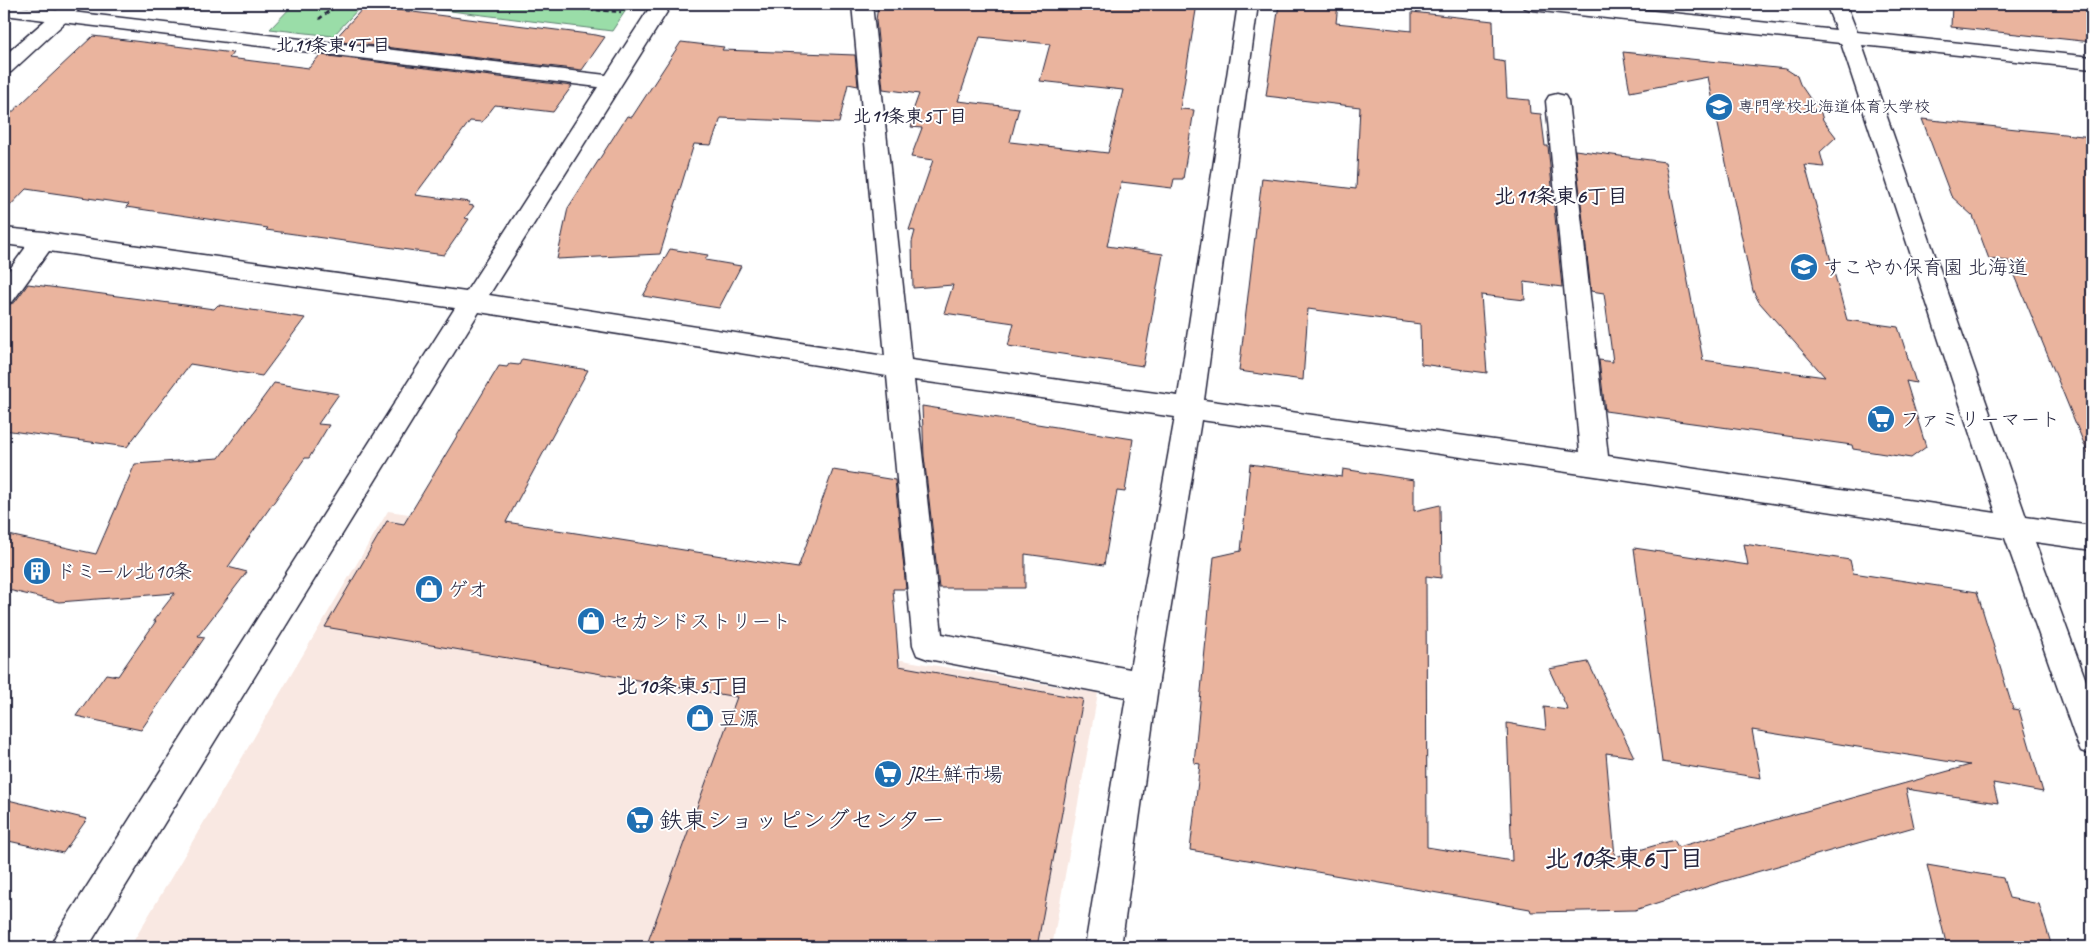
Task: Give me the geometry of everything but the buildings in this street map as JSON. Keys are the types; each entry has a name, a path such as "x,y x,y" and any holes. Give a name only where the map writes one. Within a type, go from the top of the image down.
{"street":[{"path":"68,947 472,302 662,4"},
{"path":"862,4 928,645 1143,686"},
{"path":"1103,947 1143,686 1190,408 1248,4"},
{"path":"1532,4 2092,62"},
{"path":"1836,4 1861,69 2016,527 2092,740"},
{"path":"4,9 68,10 611,82"},
{"path":"4,67 68,10"},
{"path":"1558,101 1595,465"},
{"path":"4,236 44,240 472,302 900,368 1595,465 2092,538"},
{"path":"4,295 44,240"}],"path":[{"path":"522,4 628,13"}],"shaded area":[{"path":"1715,4 1801,4 1801,5 1788,11"},
{"name":"鉄東ショッピングセンター","path":"388,511 781,567 753,635 1098,693 1052,947 130,947"}],"green space":[{"path":"294,4 363,4 333,36 270,29"},
{"path":"394,4 630,4 612,31"}],"place":[{"name":"専門学校北海道体育大学校","path":"1719,107"},
{"name":"すこやか保育園 北海道","path":"1804,267"},
{"name":"ファミリーマート","path":"1881,419"},
{"name":"ドミール北10条","path":"37,571"},
{"name":"ゲオ","path":"429,589"},
{"name":"セカンドストリート","path":"591,621"},
{"name":"豆源","path":"700,718"},
{"name":"JR生鮮市場","path":"888,774"},
{"name":"鉄東ショッピングセンター","path":"640,820"}],"district":[{"name":"北11条東4丁目","path":"333,45"},
{"name":"北11条東5丁目","path":"910,116"},
{"name":"北11条東6丁目","path":"1561,196"},
{"name":"北10条東5丁目","path":"683,686"},
{"name":"北10条東6丁目","path":"1624,859"}]}
